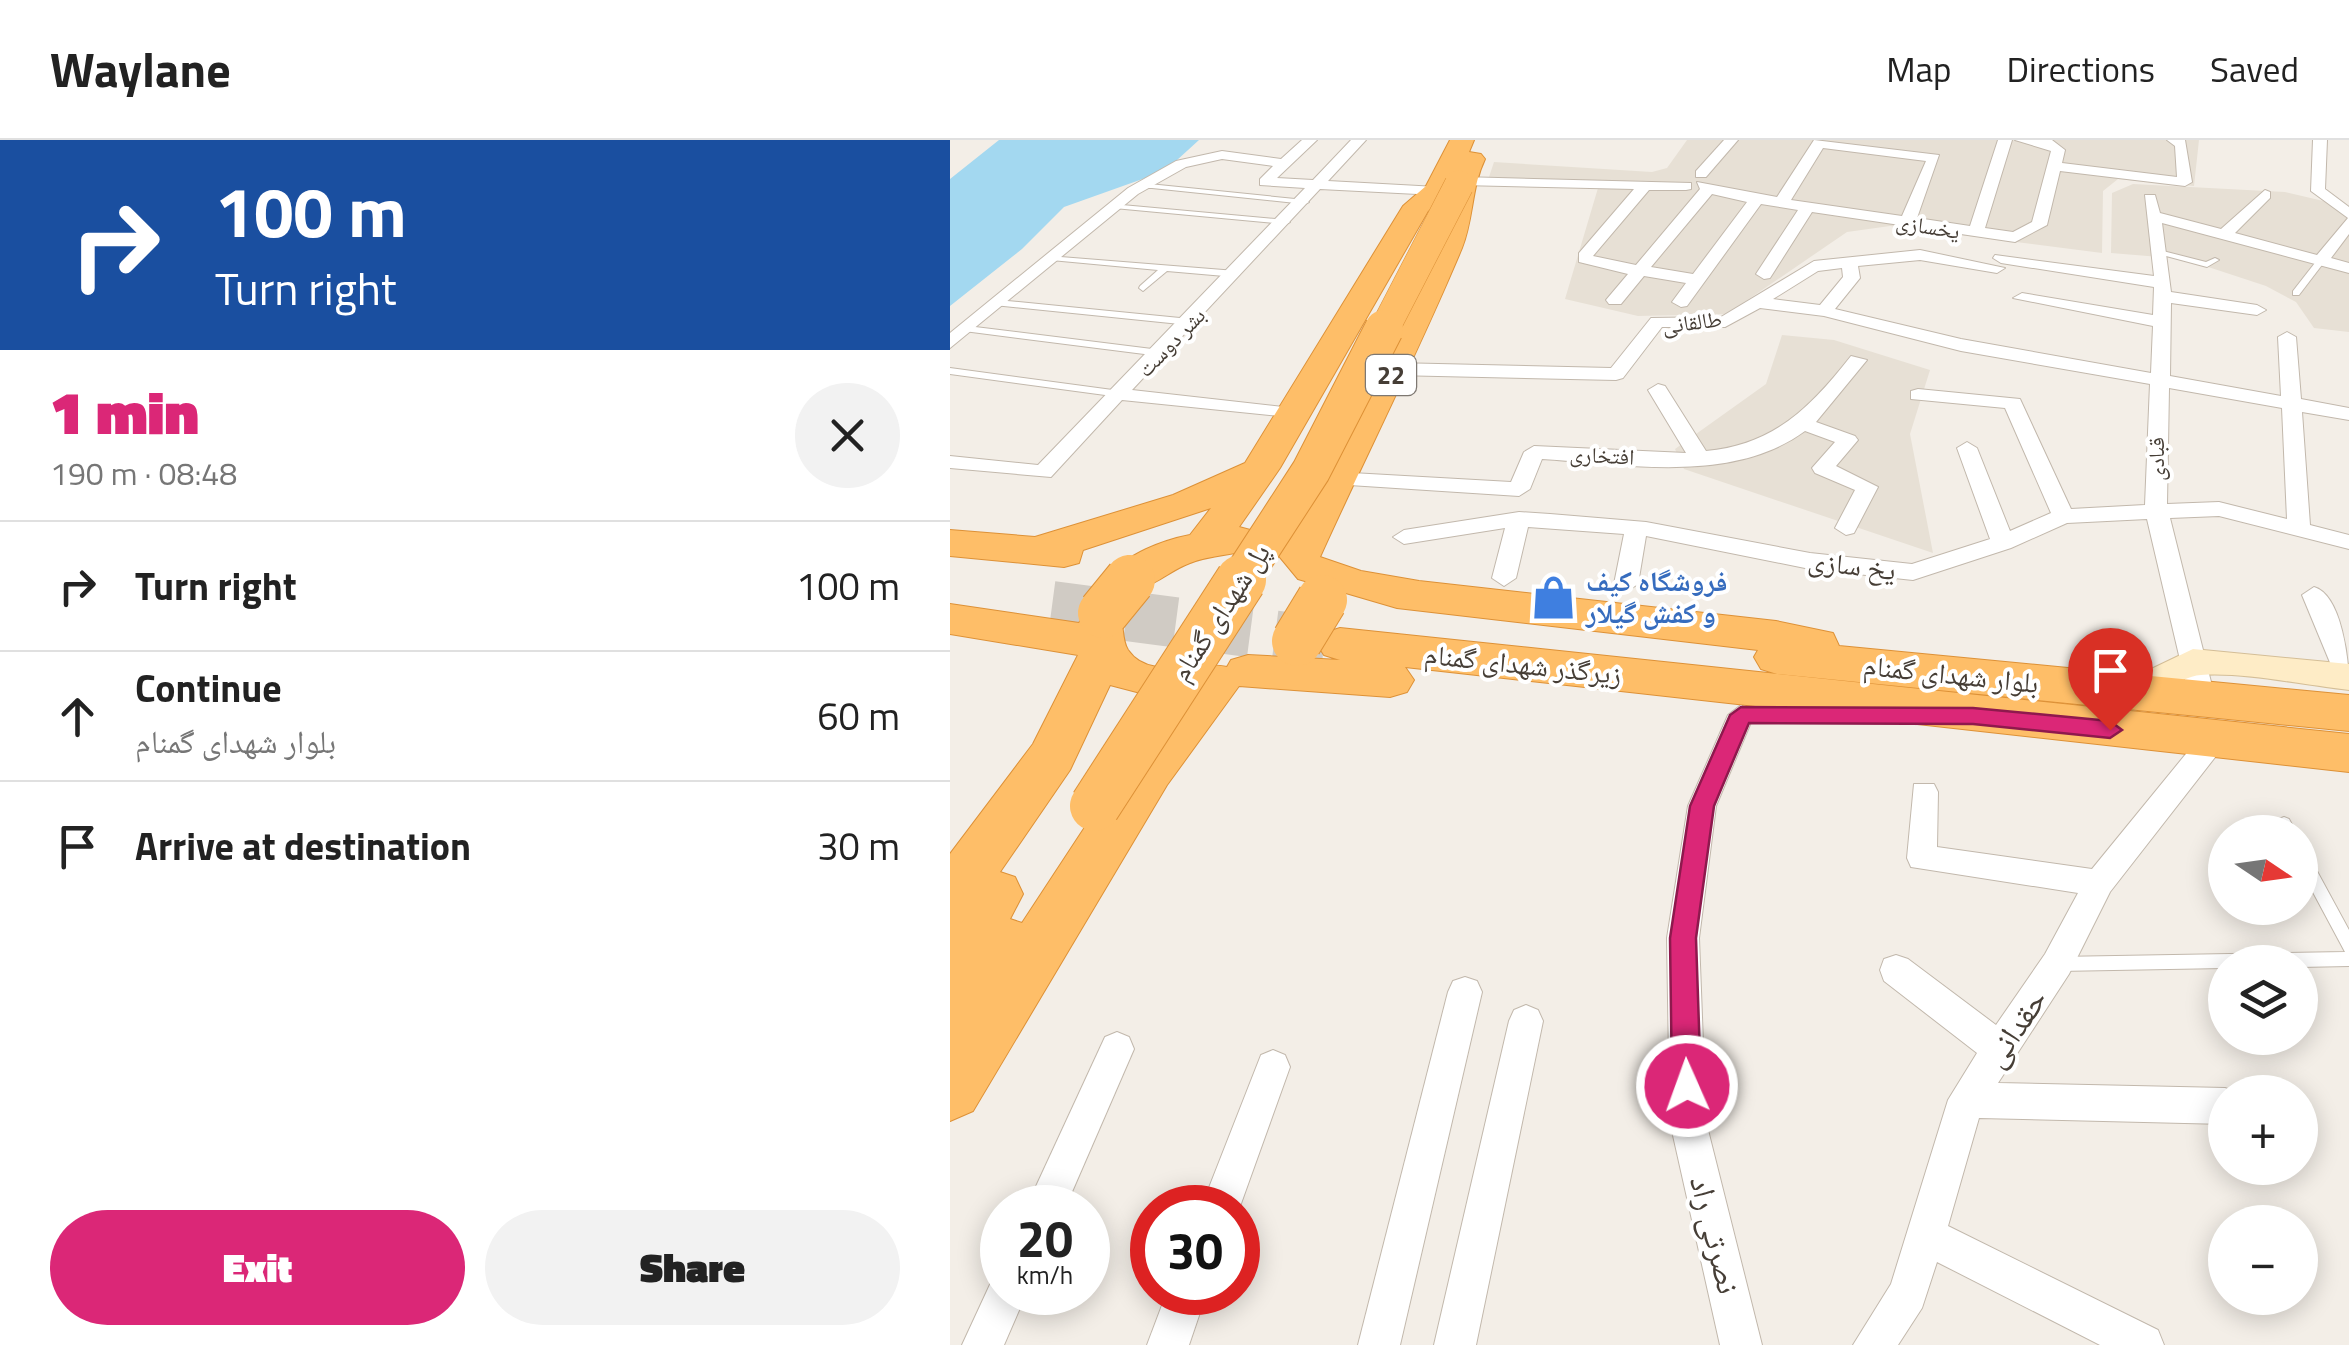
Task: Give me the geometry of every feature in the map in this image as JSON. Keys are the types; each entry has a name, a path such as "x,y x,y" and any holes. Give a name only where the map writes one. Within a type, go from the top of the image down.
{"highway":[{"name":"22","path":"1085,619 1132,577 1193,547 1261,468 1417,206 1458,172 1481,140"},
{"name":"22","path":"1320,605 1334,478 1389,378 1456,230 1458,172"},
{"name":"پل شهدای گمنام","path":"950,958 1286,468 1458,172"},
{"name":"پل شهدای گمنام","path":"950,1020 1095,806 1311,471 1458,172"},
{"path":"1314,377 1318,388 1342,396 1389,378"},
{"path":"1032,552 1187,504 1261,468 1262,477 1278,489 1308,489 1334,478"},
{"name":"22","path":"950,543 1032,552 1259,541 1320,605"},
{"path":"950,572 1085,619 1114,666 1146,681 1187,686 1233,677 1375,678 1741,715 1971,696"},
{"path":"950,1089 1150,771 1233,677 1349,584 1417,596 1750,630 1971,696"},
{"path":"950,595 1085,619"},
{"name":"زیرگذر شهدای گمنام","path":"1320,605 1506,665 1719,667"},
{"path":"950,619 1085,619"},
{"path":"950,898 1052,756 1085,619"},
{"name":"بلوار شهدای گمنام","path":"1719,667 1971,696 2203,700 2283,747 2349,753"},
{"name":"بلوار شهدای گمنام","path":"1971,696 2134,692 2349,712"},
{"path":"1052,756 1150,771"}],"street":[{"path":"1308,140 1265,182 1319,186 1458,172 1693,178"},
{"name":"بشر دوست","path":"950,462 1043,472 1286,222 1360,140"},
{"path":"1615,300 1638,272 1693,178 1732,140"},
{"path":"1976,233 2005,140"},
{"path":"2022,140 2058,150 2054,166 2185,182 2182,144 2174,140"},
{"path":"2320,140 2318,191 2349,214"},
{"path":"1782,203 1820,143 1934,158 1907,222"},
{"path":"950,342 1133,191 1152,186 1190,159 1238,158 1283,165"},
{"name":"یخسازی","path":"1693,178 1757,200 2015,237 2040,225 2054,166"},
{"path":"1592,178 1646,184 1693,178"},
{"path":"1646,184 1585,256 1594,266 1697,280"},
{"path":"2224,235 2265,195"},
{"path":"1681,302 1757,200"},
{"path":"1764,274 1807,207"},
{"name":"قبادی","path":"2203,700 2156,508 2157,380 2163,290 2151,207 2224,235"},
{"path":"2320,261 2349,223"},
{"path":"2224,235 2349,268"},
{"name":"طالقانی","path":"1389,378 1616,374 1656,322 1725,322 1814,266 1920,255 1999,263 2257,310"},
{"path":"1824,311 1852,278 1849,263"},
{"path":"2022,298 2161,322"},
{"path":"1756,302 1824,311 1961,345 2349,414"},
{"path":"2286,338 2298,528"},
{"name":"افتخاری","path":"1334,478 1519,489 1534,452 1730,457 1778,440 1801,423 1828,400 1858,360"},
{"path":"1658,390 1699,457"},
{"path":"1120,394 1292,414"},
{"path":"1918,394 2013,403 2063,516"},
{"path":"1801,423 1848,440 1822,468 1867,487 1846,528"},
{"path":"1967,448 2003,543"},
{"name":"یخ سازی","path":"1404,536 1519,520 1636,528 1810,561 1913,572 2003,543 2063,516 2156,508 2219,508 2349,542"},
{"path":"1504,578 1519,520"},
{"path":"1626,584 1636,528"},
{"path":"2203,700 2349,678 2314,596"},
{"name":"حقدانی","path":"1880,1342 1908,1294 1966,1100 2058,964 2098,883 2203,700"},
{"name":"نصرتی راد","path":"1741,715 1702,806 1683,938 1688,1122 1741,1345"},
{"path":"2283,747 2349,770"},
{"path":"1924,792 1922,858 2098,883"},
{"path":"1896,970 2000,1050"},
{"path":"1379,1345 1464,992"},
{"path":"1455,1345 1526,1021"},
{"path":"1055,1185 1117,1050"},
{"path":"1229,1185 1273,1067"},
{"path":"1966,1100 2208,1106"},
{"path":"1928,1237 2143,1345"},
{"path":"983,1345 997,1315"},
{"path":"1168,1345 1179,1315"}],"lane":[{"path":"1152,186 1305,202"},
{"path":"1114,206 1286,222"},
{"path":"2158,251 2207,264 2216,260"},
{"path":"1051,258 1236,274"},
{"path":"2296,292 2320,261"},
{"path":"1143,288 1165,268"},
{"path":"997,303 1190,322"},
{"path":"967,329 1160,353"},
{"path":"950,371 1120,394"},
{"path":"2318,887 2349,946"},
{"path":"2058,964 2349,959"}],"shaded area":[{"path":"1687,140 2199,140 2194,186 2118,179 2103,191 2102,253 1890,226 1847,232 1727,314 1638,316 1565,299 1598,188 1486,186 1494,162 1652,172 1667,168"},
{"path":"2133,184 2285,192 2349,207 2349,332 2314,328 2296,302 2266,286 2184,259 2111,253 2112,193"},
{"path":"1782,335 1834,340 1930,370 1910,434 1933,553 1684,469 1675,449 1766,384"}],"water":[{"path":"999,140 1199,140 1165,171 1064,207 1022,249 950,306 950,179"}],"tunnel":[{"path":"1052,606 1339,644"}],"place":[{"name":"فروشگاه کیف و کفش گیلار","path":"1553,597"}],"route":[{"path":"1687,1086 1683,938 1702,806 1741,715 1973,716 2110,730"}]}
